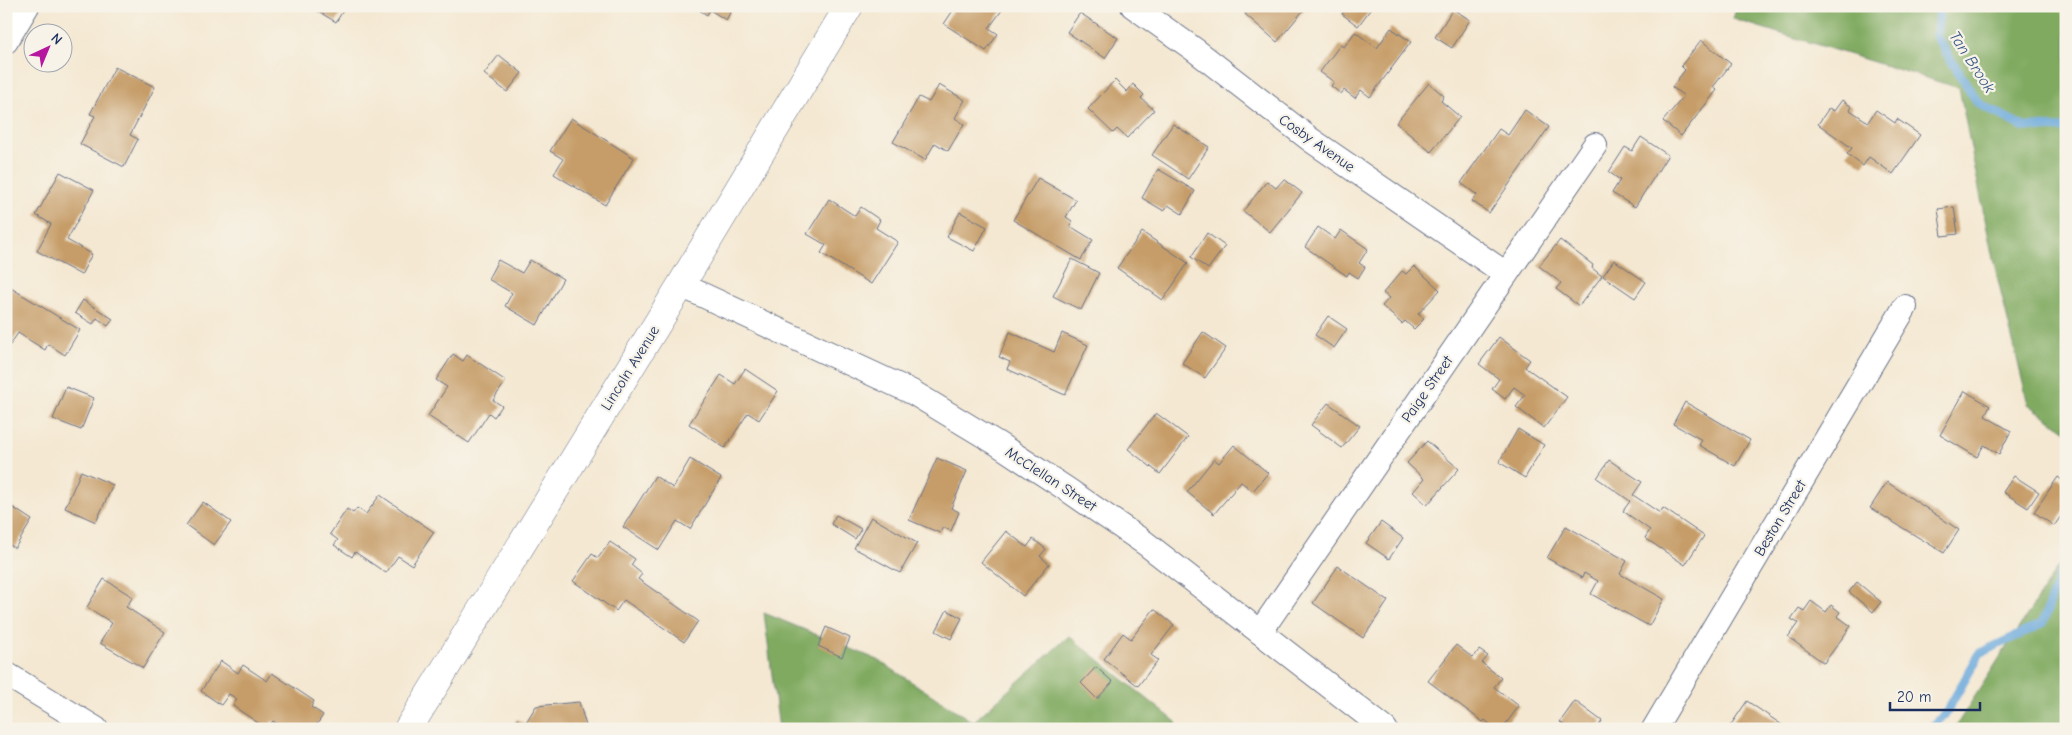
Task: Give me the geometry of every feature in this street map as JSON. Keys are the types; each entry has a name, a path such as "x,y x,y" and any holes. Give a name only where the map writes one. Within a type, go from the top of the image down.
{"street":[{"path":"6,41 27,6"},
{"name":"Lincoln Avenue","path":"408,729 681,285 849,6"},
{"name":"Cosby Avenue","path":"1133,6 1201,55 1304,135 1506,274"},
{"name":"Paige Street","path":"1260,632 1595,145"},
{"name":"McClellan Street","path":"681,285 912,392 1060,484 1145,543 1385,729"},
{"name":"Beston Street","path":"1654,729 1905,307"},
{"path":"6,674 96,729"}],"green space":[{"path":"1737,6 2066,6 2066,431 2028,404 1993,259 1959,88 1733,19"},
{"path":"2066,554 2066,729 1954,729"},
{"path":"764,613 878,660 973,722 1069,636 1176,722 1177,729 779,729"}],"building":[{"path":"309,6 346,6 336,22"},
{"path":"693,6 734,6 726,20 710,10 707,15"},
{"path":"956,6 1005,6 989,28 998,34 986,51 944,24"},
{"path":"1251,6 1307,6 1277,42 1245,14"},
{"path":"1347,6 1373,6 1358,26 1342,14"},
{"path":"1453,9 1470,20 1452,48 1435,37"},
{"path":"1080,13 1118,38 1105,58 1067,32"},
{"path":"1391,28 1411,42 1370,97 1361,90 1355,98 1344,90 1341,94 1331,86 1334,82 1320,72 1340,45 1344,47 1355,32 1377,48"},
{"path":"1701,40 1731,64 1713,87 1717,90 1681,136 1663,121 1684,96 1672,87 1685,70 1681,66"},
{"path":"499,55 522,73 507,92 484,74"},
{"path":"115,67 155,87 130,135 138,139 124,167 80,144 95,116 90,114"},
{"path":"1115,80 1127,92 1133,84 1144,95 1141,98 1154,110 1127,138 1117,129 1113,133 1088,109"},
{"path":"1429,83 1444,96 1441,101 1460,117 1431,152 1396,123"},
{"path":"939,85 965,100 955,118 964,124 948,151 935,143 925,160 893,142 919,97 929,102"},
{"path":"1842,100 1852,107 1850,110 1868,122 1876,110 1895,123 1897,119 1920,135 1893,174 1869,157 1863,166 1847,154 1852,148 1818,124 1829,108 1834,111"},
{"path":"1525,110 1549,127 1489,213 1472,201 1477,195 1461,183 1499,129 1508,135"},
{"path":"571,118 634,158 605,205 554,174 563,159 550,151"},
{"path":"1173,124 1209,147 1188,179 1152,155"},
{"path":"1641,137 1668,155 1635,207 1612,193 1620,180 1609,172 1625,147 1632,151"},
{"path":"1158,169 1195,191 1182,214 1168,205 1164,211 1142,198"},
{"path":"60,172 94,190 67,240 92,254 81,275 37,251 51,224 36,215"},
{"path":"1038,178 1076,200 1066,217 1072,221 1070,226 1093,240 1081,260 1013,220"},
{"path":"1284,179 1302,193 1270,232 1243,211 1267,181 1276,188"},
{"path":"829,199 855,216 861,207 880,220 876,228 898,242 871,284 821,253 826,245 807,234"},
{"path":"1954,207 1958,234 1942,236 1938,209"},
{"path":"960,212 987,227 974,251 947,237"},
{"path":"1318,227 1335,239 1341,230 1368,249 1359,263 1365,267 1358,278 1349,272 1347,276 1305,247"},
{"path":"1142,232 1188,263 1163,300 1117,268"},
{"path":"1207,233 1225,246 1208,269 1191,257"},
{"path":"1560,240 1593,265 1592,268 1602,276 1579,306 1556,289 1561,283 1539,266"},
{"path":"1072,259 1099,273 1081,310 1053,296"},
{"path":"498,260 522,273 530,260 563,279 537,325 505,306 512,293 488,279"},
{"path":"1614,260 1646,282 1635,298 1603,276"},
{"path":"1414,266 1440,290 1418,314 1424,319 1414,329 1405,321 1402,324 1382,306 1389,298 1383,293 1402,271 1406,274"},
{"path":"6,285 80,330 65,355 48,344 45,350 18,333 6,351"},
{"path":"83,300 113,319 108,326 97,318 93,324 75,313"},
{"path":"1328,316 1347,329 1334,348 1315,335"},
{"path":"1010,332 1054,352 1062,333 1088,345 1065,395 1007,369 1010,362 999,357"},
{"path":"1203,332 1226,348 1205,378 1182,363"},
{"path":"1499,337 1530,360 1525,367 1567,397 1544,428 1516,407 1525,395 1514,387 1505,399 1492,389 1499,379 1479,364"},
{"path":"453,354 463,361 467,355 506,381 493,400 502,406 494,417 489,413 469,443 428,416 447,387 436,380"},
{"path":"745,369 778,391 759,420 748,413 725,448 689,424 721,375 735,384"},
{"path":"66,387 94,398 81,430 53,419"},
{"path":"1965,391 1990,406 1985,416 2011,431 1999,454 1984,445 1977,457 1940,435"},
{"path":"1685,402 1750,440 1735,466 1699,445 1702,440 1673,424"},
{"path":"1328,403 1360,426 1342,448 1311,425"},
{"path":"1156,413 1188,437 1160,474 1128,449"},
{"path":"1518,429 1544,445 1525,478 1499,462"},
{"path":"1427,441 1459,469 1427,505 1413,492 1424,479 1407,463"},
{"path":"1234,445 1268,473 1253,491 1241,482 1214,514 1187,492 1214,459 1219,463"},
{"path":"937,458 967,471 951,508 959,512 951,531 943,527 940,533 909,520"},
{"path":"690,459 721,478 690,529 677,521 659,550 623,527 655,476 673,488"},
{"path":"1609,460 1642,482 1633,495 1660,513 1663,508 1704,536 1685,565 1645,538 1650,530 1623,511 1630,501 1597,478"},
{"path":"81,471 113,485 96,522 65,508"},
{"path":"2014,476 2039,492 2028,508 2003,492"},
{"path":"2058,477 2066,483 2066,509 2054,526 2034,512"},
{"path":"1887,482 1959,530 1944,553 1870,508"},
{"path":"380,495 434,532 412,565 398,556 386,573 355,552 352,557 334,545 338,540 330,534 347,509 353,513 357,508 366,514"},
{"path":"203,502 231,522 214,545 186,525"},
{"path":"6,503 32,520 15,548 6,543"},
{"path":"836,515 861,529 855,539 831,524"},
{"path":"871,517 917,543 900,573 854,548"},
{"path":"1381,522 1403,538 1389,559 1366,543"},
{"path":"1566,526 1627,561 1620,574 1664,599 1649,626 1591,594 1598,581 1584,573 1582,578 1547,558"},
{"path":"1006,531 1027,547 1033,539 1046,549 1040,556 1049,564 1023,596 981,562"},
{"path":"610,542 635,559 631,565 642,574 638,579 698,621 684,642 624,600 616,611 573,581 592,554 598,558"},
{"path":"1338,566 1388,601 1363,638 1313,603"},
{"path":"104,579 133,597 126,607 165,632 143,668 100,643 112,623 87,607"},
{"path":"1857,582 1881,602 1873,612 1849,592"},
{"path":"1811,601 1826,612 1831,605 1840,612 1837,616 1851,626 1824,663 1788,637 1798,623 1791,619 1799,608 1804,611"},
{"path":"1154,609 1174,625 1151,655 1158,660 1138,686 1104,659 1123,633 1131,639"},
{"path":"947,610 962,618 951,639 936,631"},
{"path":"826,627 850,638 842,657 818,646"},
{"path":"1456,645 1473,658 1479,650 1488,656 1482,663 1501,678 1494,687 1519,706 1502,729 1496,729 1485,720 1483,722 1428,681"},
{"path":"221,661 238,673 243,665 267,681 272,673 314,701 311,707 323,715 314,729 284,729 273,721 267,729 233,706 237,699 229,694 221,705 201,691"},
{"path":"1096,667 1113,682 1097,699 1081,683"},
{"path":"1575,701 1602,721 1597,729 1565,729 1566,727 1560,722"},
{"path":"1747,701 1788,729 1728,729"},
{"path":"579,702 587,729 511,729 517,719 525,724 536,706"}],"waterway":[{"name":"Tan Brook","path":"1940,6 1936,36 1978,103 2024,127 2066,128"},
{"name":"Tan Brook","path":"1930,729 1946,713 1980,653 2042,624 2066,558"}]}
